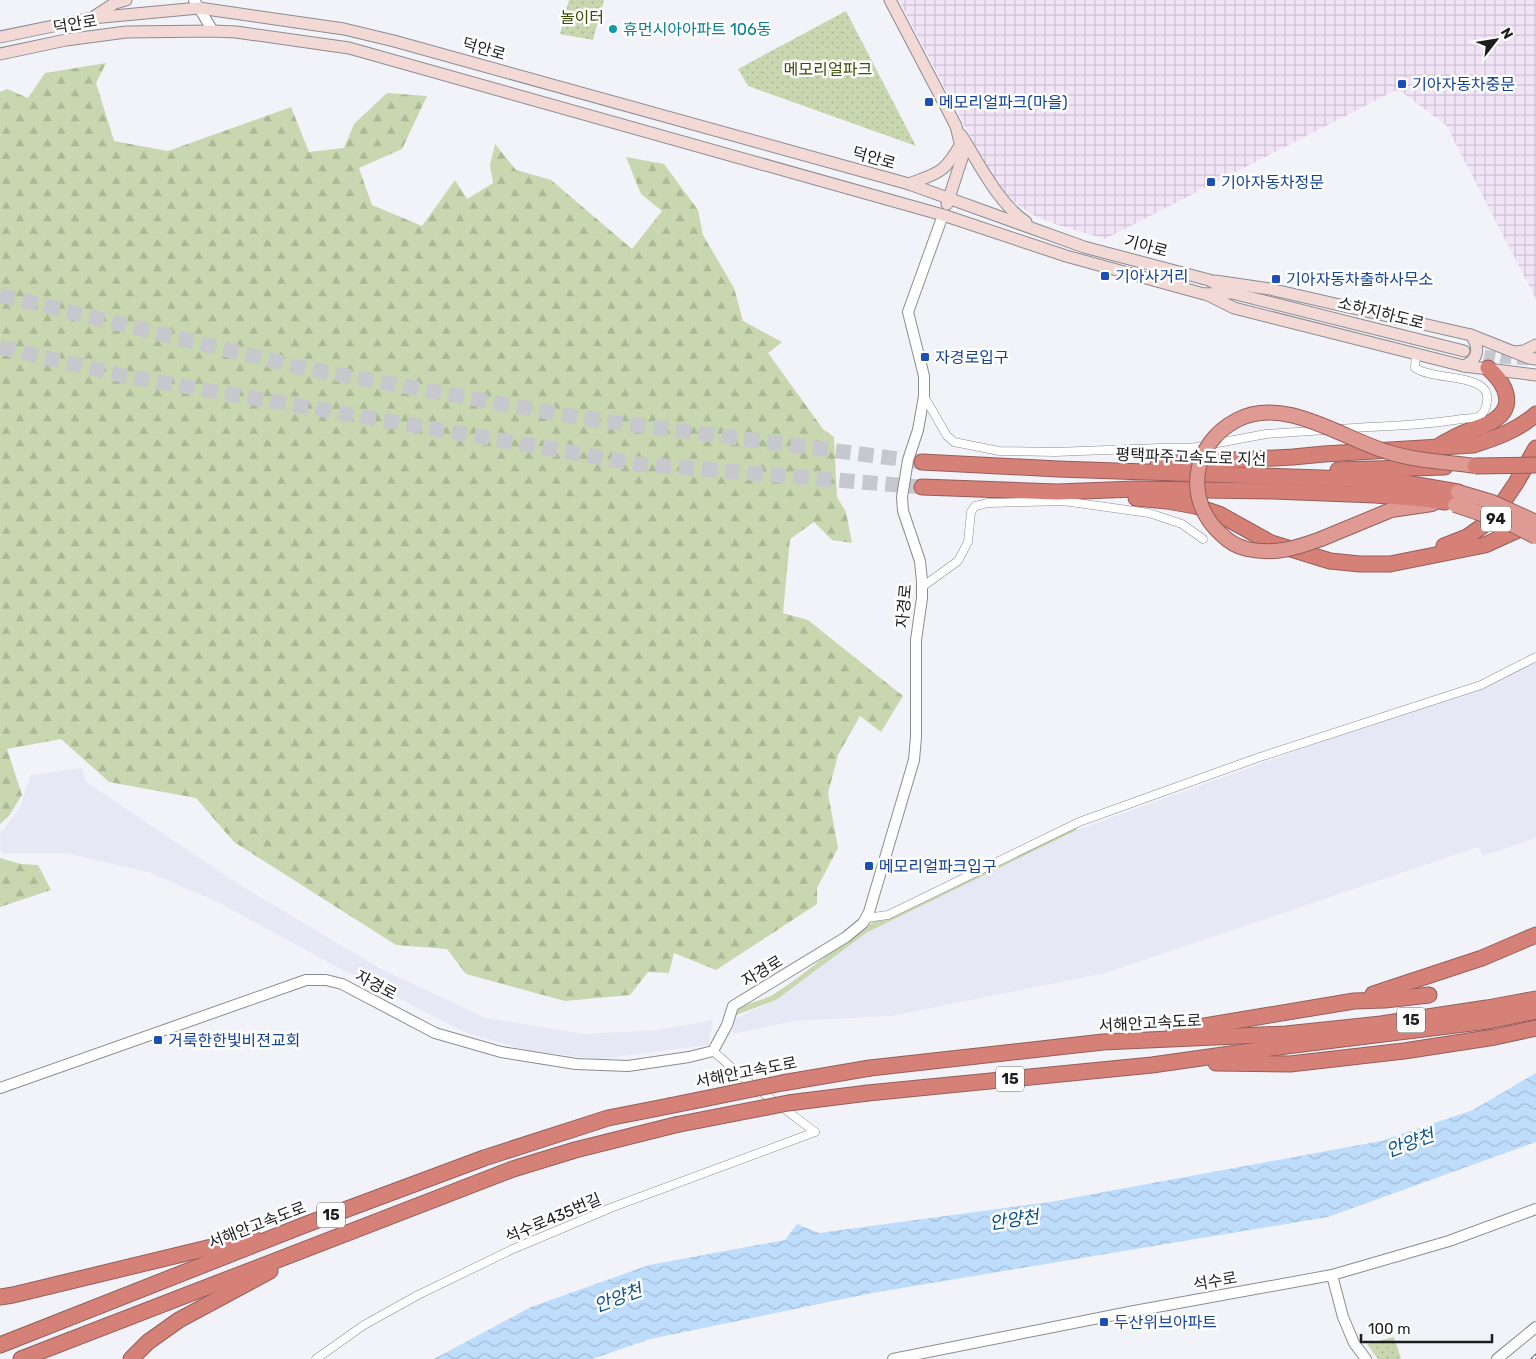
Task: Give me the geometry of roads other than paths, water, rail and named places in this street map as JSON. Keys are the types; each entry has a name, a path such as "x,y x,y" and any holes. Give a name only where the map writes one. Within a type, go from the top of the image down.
{"highway":[{"path":"1439,446 1466,431 1489,424 1502,413 1508,399 1506,391 1499,378 1488,368"},
{"path":"1453,500 1391,510 1293,549 1258,551 1234,544 1218,531 1206,517 1198,492 1198,477 1201,459 1212,439 1229,425 1244,417 1255,414 1282,414 1303,418 1388,452 1416,459 1475,466"},
{"path":"1058,469 1293,457 1473,445 1493,439 1528,422 1536,414"},
{"path":"1270,477 1295,471 1475,466 1535,455"},
{"path":"1390,564 1467,537 1491,520 1535,455"},
{"name":"평택파주고속도로 지선","path":"922,462 1058,469 1350,479 1405,483 1453,500"},
{"name":"평택파주고속도로 지선","path":"922,487 1057,492 1135,489 1282,492 1453,500"},
{"path":"1057,492 1166,501 1195,506 1219,514 1271,543 1330,561 1360,564 1390,564 1485,545 1536,522"},
{"name":"94","path":"1453,500 1492,502 1536,522"},
{"name":"94","path":"1453,500 1509,523 1536,537"},
{"path":"1354,1001 1482,958 1536,935"},
{"path":"1103,1042 1354,1001 1429,995"},
{"name":"서해안고속도로","path":"21,1359 513,1169 575,1150 675,1125 788,1103 868,1093 1152,1065 1286,1040 1536,999"},
{"name":"서해안고속도로","path":"0,1345 308,1224 484,1158 608,1118 782,1083 870,1068 1103,1042 1286,1040 1488,1022 1536,1011"},
{"path":"1152,1065 1290,1064 1404,1051 1494,1037 1536,1028"},
{"path":"0,1297 308,1224"},
{"path":"131,1359 148,1342 179,1320 321,1242"}],"main road":[{"path":"92,18 115,4 126,0"},
{"path":"890,0 956,126 991,183 1015,215 1037,230"},
{"name":"덕안로","path":"0,37 92,18 197,4 335,27 378,37 909,184 948,198"},
{"name":"덕안로","path":"0,54 66,40 126,32 213,31 303,40 349,48 943,215"},
{"path":"943,215 963,155 956,126"},
{"path":"909,184 943,170 961,144"},
{"name":"기아로","path":"948,198 1084,247 1208,280 1232,293"},
{"name":"기아로","path":"943,215 1066,256 1204,294 1232,293"},
{"path":"1208,280 1270,289 1471,335 1536,359"},
{"name":"소하지하도로","path":"1232,293 1464,351"},
{"path":"1204,294 1234,308 1464,366 1536,375"},
{"path":"1464,366 1476,357 1478,349 1476,341 1471,335"},
{"path":"1515,352 1524,351 1536,345"}],"street":[{"path":"197,4 213,31"},
{"name":"자경로","path":"0,1088 306,980 326,980 342,984 435,1033 501,1052 576,1064 628,1066 688,1057 713,1051 727,1025 733,1006 846,937 862,923 869,912 914,760 916,737 916,640 922,587 920,560 903,511 902,497 908,460 918,430 924,396 924,376 908,312 943,215"},
{"path":"924,396 947,436 954,442 999,451 1055,452 1160,448 1190,453 1266,434 1447,422 1479,417 1484,412 1487,402 1486,391 1482,387 1461,379 1421,372 1415,368 1416,354"},
{"path":"922,587 958,561 968,542 971,512 976,506 1063,501 1183,521 1204,539"},
{"path":"866,918 888,916 1079,822 1257,758 1481,685 1536,657"},
{"name":"석수로435번길","path":"316,1359 364,1325 418,1295 513,1249 613,1207 815,1132 746,1080 713,1051"},
{"name":"석수로","path":"893,1359 1129,1312 1332,1275 1449,1241 1536,1209"},
{"path":"1332,1275 1343,1317 1354,1343 1366,1359"},
{"path":"1497,1359 1536,1327"}],"water":[{"name":"안양천","path":"1536,1073 1536,1142 1328,1217 872,1293 650,1339 592,1359 434,1359 531,1307 649,1265 785,1240 797,1224 819,1233 1050,1202 1381,1141 1473,1110"}],"tunnel":[{"path":"0,295 303,368 582,418 922,462"},
{"path":"0,347 125,376 639,464 922,487"},
{"path":"1468,352 1501,358 1529,360"}],"railway":[{"path":"1533,1359 1536,1356"}],"place":[{"name":"휴먼시아아파트 106동","path":"613,29"},
{"name":"기아자동차중문","path":"1402,84"},
{"name":"메모리얼파크(마을)","path":"929,102"},
{"name":"기아자동차정문","path":"1211,182"},
{"name":"기아사거리","path":"1105,276"},
{"name":"기아자동차출하사무소","path":"1276,279"},
{"name":"자경로입구","path":"925,357"},
{"name":"메모리얼파크입구","path":"869,866"},
{"name":"거룩한한빛비젼교회","path":"158,1040"},
{"name":"두산위브아파트","path":"1104,1322"}],"park label":[{"name":"놀이터","path":"582,17"},
{"name":"메모리얼파크","path":"828,69"}]}
